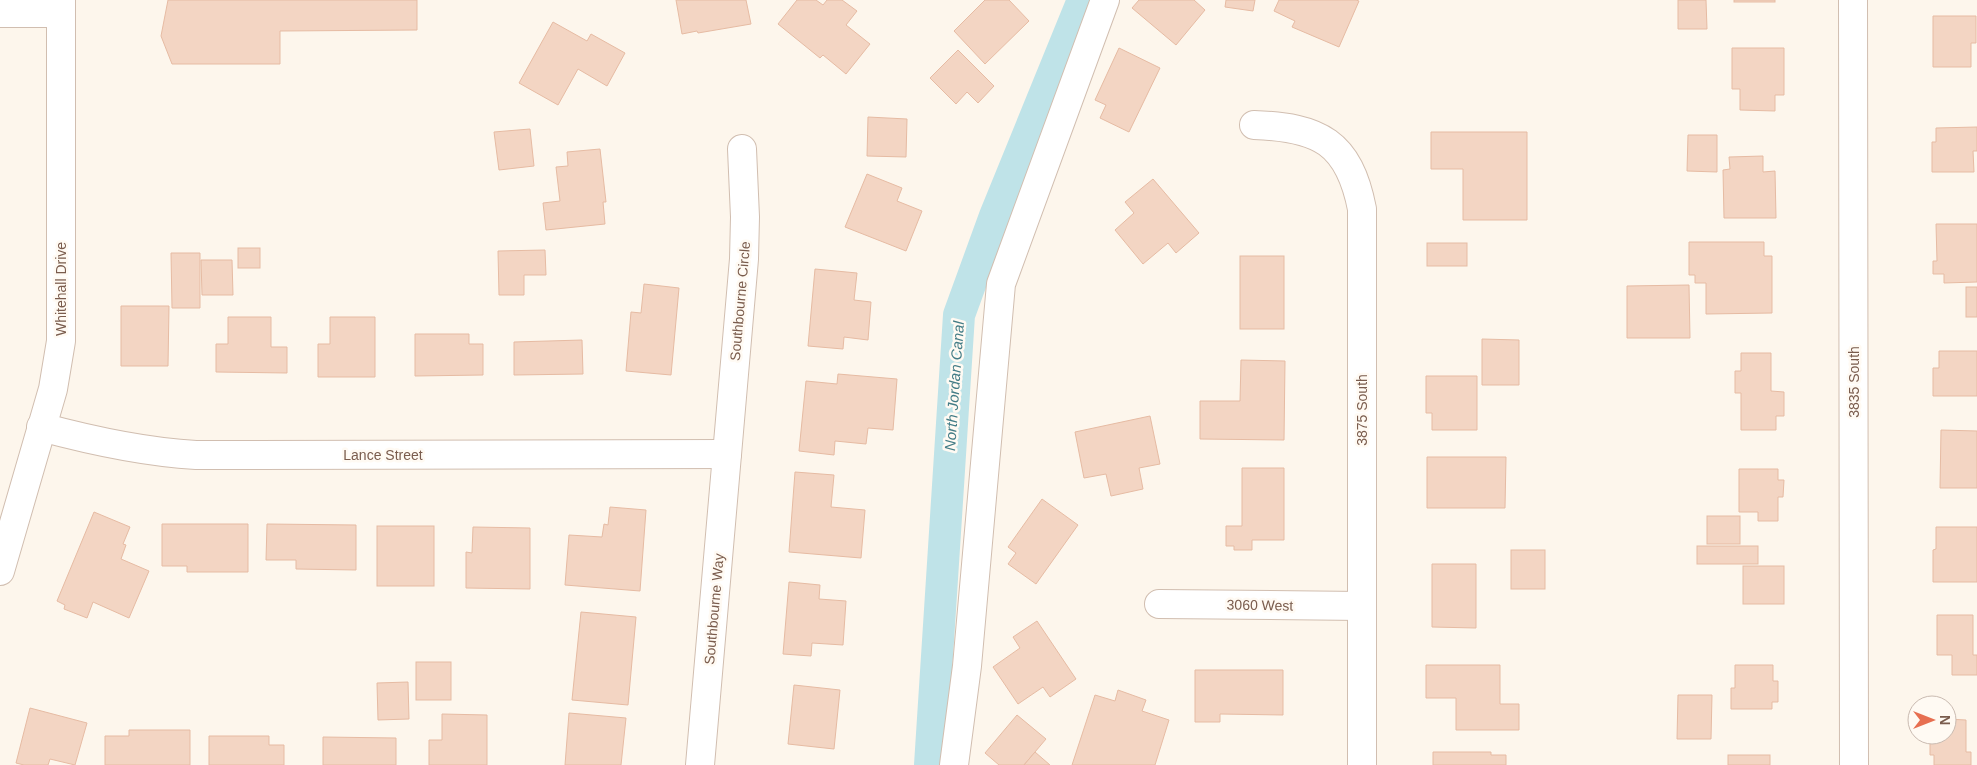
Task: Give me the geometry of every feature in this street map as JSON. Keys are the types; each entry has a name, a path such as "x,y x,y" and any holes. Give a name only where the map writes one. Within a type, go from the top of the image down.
{"street":[{"path":"954,765 967,666 1001,284 1105,0"},
{"name":"3835 South","path":"1854,0 1854,765"},
{"path":"0,13 61,6"},
{"name":"Whitehall Drive","path":"0,571 53,389 61,341 61,6"},
{"name":"3875 South","path":"1254,125 1301,129 1320,137 1341,156 1349,167 1358,188 1362,210 1362,765"},
{"name":"Southbourne Circle","path":"727,454 745,240 742,149"},
{"name":"Lance Street","path":"42,427 124,447 196,455 727,454"},
{"name":"Southbourne Way","path":"700,765 727,454"},
{"name":"3060 West","path":"1159,604 1362,606"}],"building":[{"path":"168,0 417,0 417,30 280,31 280,64 172,64 161,36"},
{"path":"676,0 746,0 751,24 682,34"},
{"path":"797,0 816,0 823,5 827,0 842,0 857,11 846,25 870,44 846,74 823,55 820,58 778,24"},
{"path":"985,0 1009,0 1029,21 985,64 954,31"},
{"path":"1139,0 1194,0 1205,10 1176,45 1132,8"},
{"path":"1226,0 1255,0 1253,11 1225,7"},
{"path":"1279,0 1359,1 1339,47 1292,27 1295,21 1274,11"},
{"path":"1678,0 1706,0 1707,29 1678,29"},
{"path":"1734,0 1775,0 1775,2 1734,2"},
{"path":"1933,16 1976,16 1976,43 1971,43 1971,67 1933,67"},
{"path":"553,22 587,41 591,34 625,53 607,86 578,69 558,105 519,83"},
{"path":"1119,48 1160,68 1129,132 1100,118 1106,105 1095,100"},
{"path":"1732,48 1784,48 1784,95 1775,95 1775,111 1740,110 1740,89 1732,89"},
{"path":"958,50 994,86 978,103 967,92 956,104 930,78"},
{"path":"868,117 907,119 906,157 867,156"},
{"path":"1977,127 1977,151 1973,151 1974,172 1932,172 1932,142 1936,142 1936,128"},
{"path":"530,129 534,166 499,170 494,132"},
{"path":"1431,132 1527,132 1527,220 1463,220 1463,169 1431,169"},
{"path":"1688,135 1717,135 1717,172 1687,171"},
{"path":"600,149 606,202 603,202 605,224 546,230 543,203 560,201 556,167 568,166 567,152"},
{"path":"1763,156 1763,172 1775,171 1776,218 1724,218 1723,170 1730,169 1729,157"},
{"path":"867,174 902,188 897,201 922,211 906,251 845,227"},
{"path":"1153,179 1199,233 1176,253 1168,243 1143,264 1115,230 1134,213 1125,202"},
{"path":"1936,224 1977,224 1977,282 1944,283 1944,274 1933,274 1933,261 1937,261"},
{"path":"1689,242 1764,242 1764,256 1772,256 1772,313 1706,314 1706,283 1695,283 1695,275 1689,275"},
{"path":"1427,243 1467,243 1467,266 1427,266"},
{"path":"238,248 260,248 260,268 238,268"},
{"path":"545,250 546,275 524,275 524,295 499,295 498,251"},
{"path":"171,253 200,253 200,308 172,308"},
{"path":"1240,256 1284,256 1284,329 1240,329"},
{"path":"201,260 232,260 233,295 202,295"},
{"path":"815,269 857,273 854,300 871,302 868,340 844,337 843,349 808,346"},
{"path":"644,284 679,288 671,375 626,371 631,312 641,313"},
{"path":"1689,285 1690,338 1627,338 1627,286"},
{"path":"1966,287 1977,287 1977,317 1966,317"},
{"path":"121,306 169,306 168,366 121,366"},
{"path":"228,317 271,317 271,347 287,347 287,373 216,372 216,344 228,344"},
{"path":"330,317 375,317 375,377 318,377 318,344 330,344"},
{"path":"415,334 469,334 469,344 483,344 483,375 415,376"},
{"path":"1482,339 1519,340 1519,385 1482,385"},
{"path":"582,340 583,374 514,375 514,342"},
{"path":"1939,351 1977,351 1977,396 1933,396 1933,368 1939,368"},
{"path":"1741,353 1771,353 1771,391 1784,392 1784,416 1776,416 1776,430 1741,430 1741,393 1735,393 1735,371 1741,371"},
{"path":"1241,360 1285,361 1284,440 1200,439 1200,401 1240,401"},
{"path":"838,374 897,379 893,430 868,428 866,444 835,441 834,455 799,451 806,381 837,384"},
{"path":"1426,376 1477,376 1477,430 1432,430 1432,413 1426,413"},
{"path":"1150,416 1160,464 1139,468 1143,489 1111,496 1106,474 1084,478 1075,432"},
{"path":"1941,430 1977,431 1977,488 1940,488"},
{"path":"1427,457 1506,457 1505,508 1427,508"},
{"path":"1242,468 1284,468 1284,540 1252,540 1252,550 1234,550 1234,546 1226,546 1226,526 1242,526"},
{"path":"1739,469 1778,469 1778,480 1784,480 1783,497 1778,497 1778,521 1758,521 1758,512 1739,512"},
{"path":"795,472 834,475 831,507 865,510 861,558 789,552"},
{"path":"1042,499 1078,525 1036,584 1008,564 1016,553 1008,547"},
{"path":"610,507 646,510 640,591 565,585 569,535 602,537 604,524 608,525"},
{"path":"94,512 130,527 123,544 126,545 121,559 149,571 129,618 93,602 87,618 64,609 65,605 57,601"},
{"path":"1707,516 1740,516 1740,544 1707,544"},
{"path":"162,524 248,524 248,572 187,572 187,566 162,566"},
{"path":"267,524 356,525 356,570 296,569 296,560 266,560"},
{"path":"377,526 434,526 434,586 377,586"},
{"path":"473,527 530,528 530,589 466,588 466,552 472,553"},
{"path":"1936,527 1977,527 1977,582 1933,582 1933,550 1936,549"},
{"path":"1697,546 1758,546 1758,564 1697,564"},
{"path":"1511,550 1545,550 1545,589 1511,589"},
{"path":"1432,564 1476,564 1476,628 1432,627"},
{"path":"1743,566 1784,566 1784,604 1743,604"},
{"path":"789,582 820,585 819,599 846,601 843,645 812,643 811,656 783,654"},
{"path":"581,612 636,617 628,705 572,700"},
{"path":"1937,615 1973,615 1973,655 1977,655 1977,675 1952,675 1952,655 1937,655"},
{"path":"1037,621 1076,679 1050,697 1043,687 1018,704 993,667 1020,648 1013,637"},
{"path":"416,662 451,662 451,700 416,700"},
{"path":"1426,665 1500,665 1500,704 1519,704 1519,730 1456,730 1456,698 1426,698"},
{"path":"1735,665 1773,665 1773,681 1778,681 1778,702 1772,702 1772,709 1731,709 1731,688 1735,688"},
{"path":"1195,670 1283,670 1283,715 1220,714 1220,722 1195,722"},
{"path":"408,682 409,719 378,720 377,683"},
{"path":"794,685 840,690 834,749 788,744"},
{"path":"1118,690 1146,700 1142,711 1169,720 1155,765 1072,765 1095,695 1115,701"},
{"path":"1678,695 1712,695 1711,739 1677,739"},
{"path":"30,708 87,723 75,765 50,759 48,765 16,763"},
{"path":"569,713 626,718 621,765 565,765"},
{"path":"442,714 487,715 487,765 429,765 429,740 442,740"},
{"path":"1017,715 1046,739 1024,765 999,765 985,753"},
{"path":"1957,720 1966,720 1966,752 1971,752 1971,765 1934,765 1934,755 1930,755 1930,745 1957,745"},
{"path":"129,730 190,730 190,765 105,765 105,736 129,736"},
{"path":"209,736 269,736 269,745 284,745 284,765 209,765"},
{"path":"323,737 396,738 396,765 323,765"},
{"path":"1035,752 1050,765 1024,765"},
{"path":"1433,752 1491,752 1491,755 1506,755 1506,765 1433,765"},
{"path":"1728,755 1770,755 1770,765 1728,765"}],"waterway":[{"name":"North Jordan Canal","path":"930,765 959,315 995,216 1083,0"}]}
